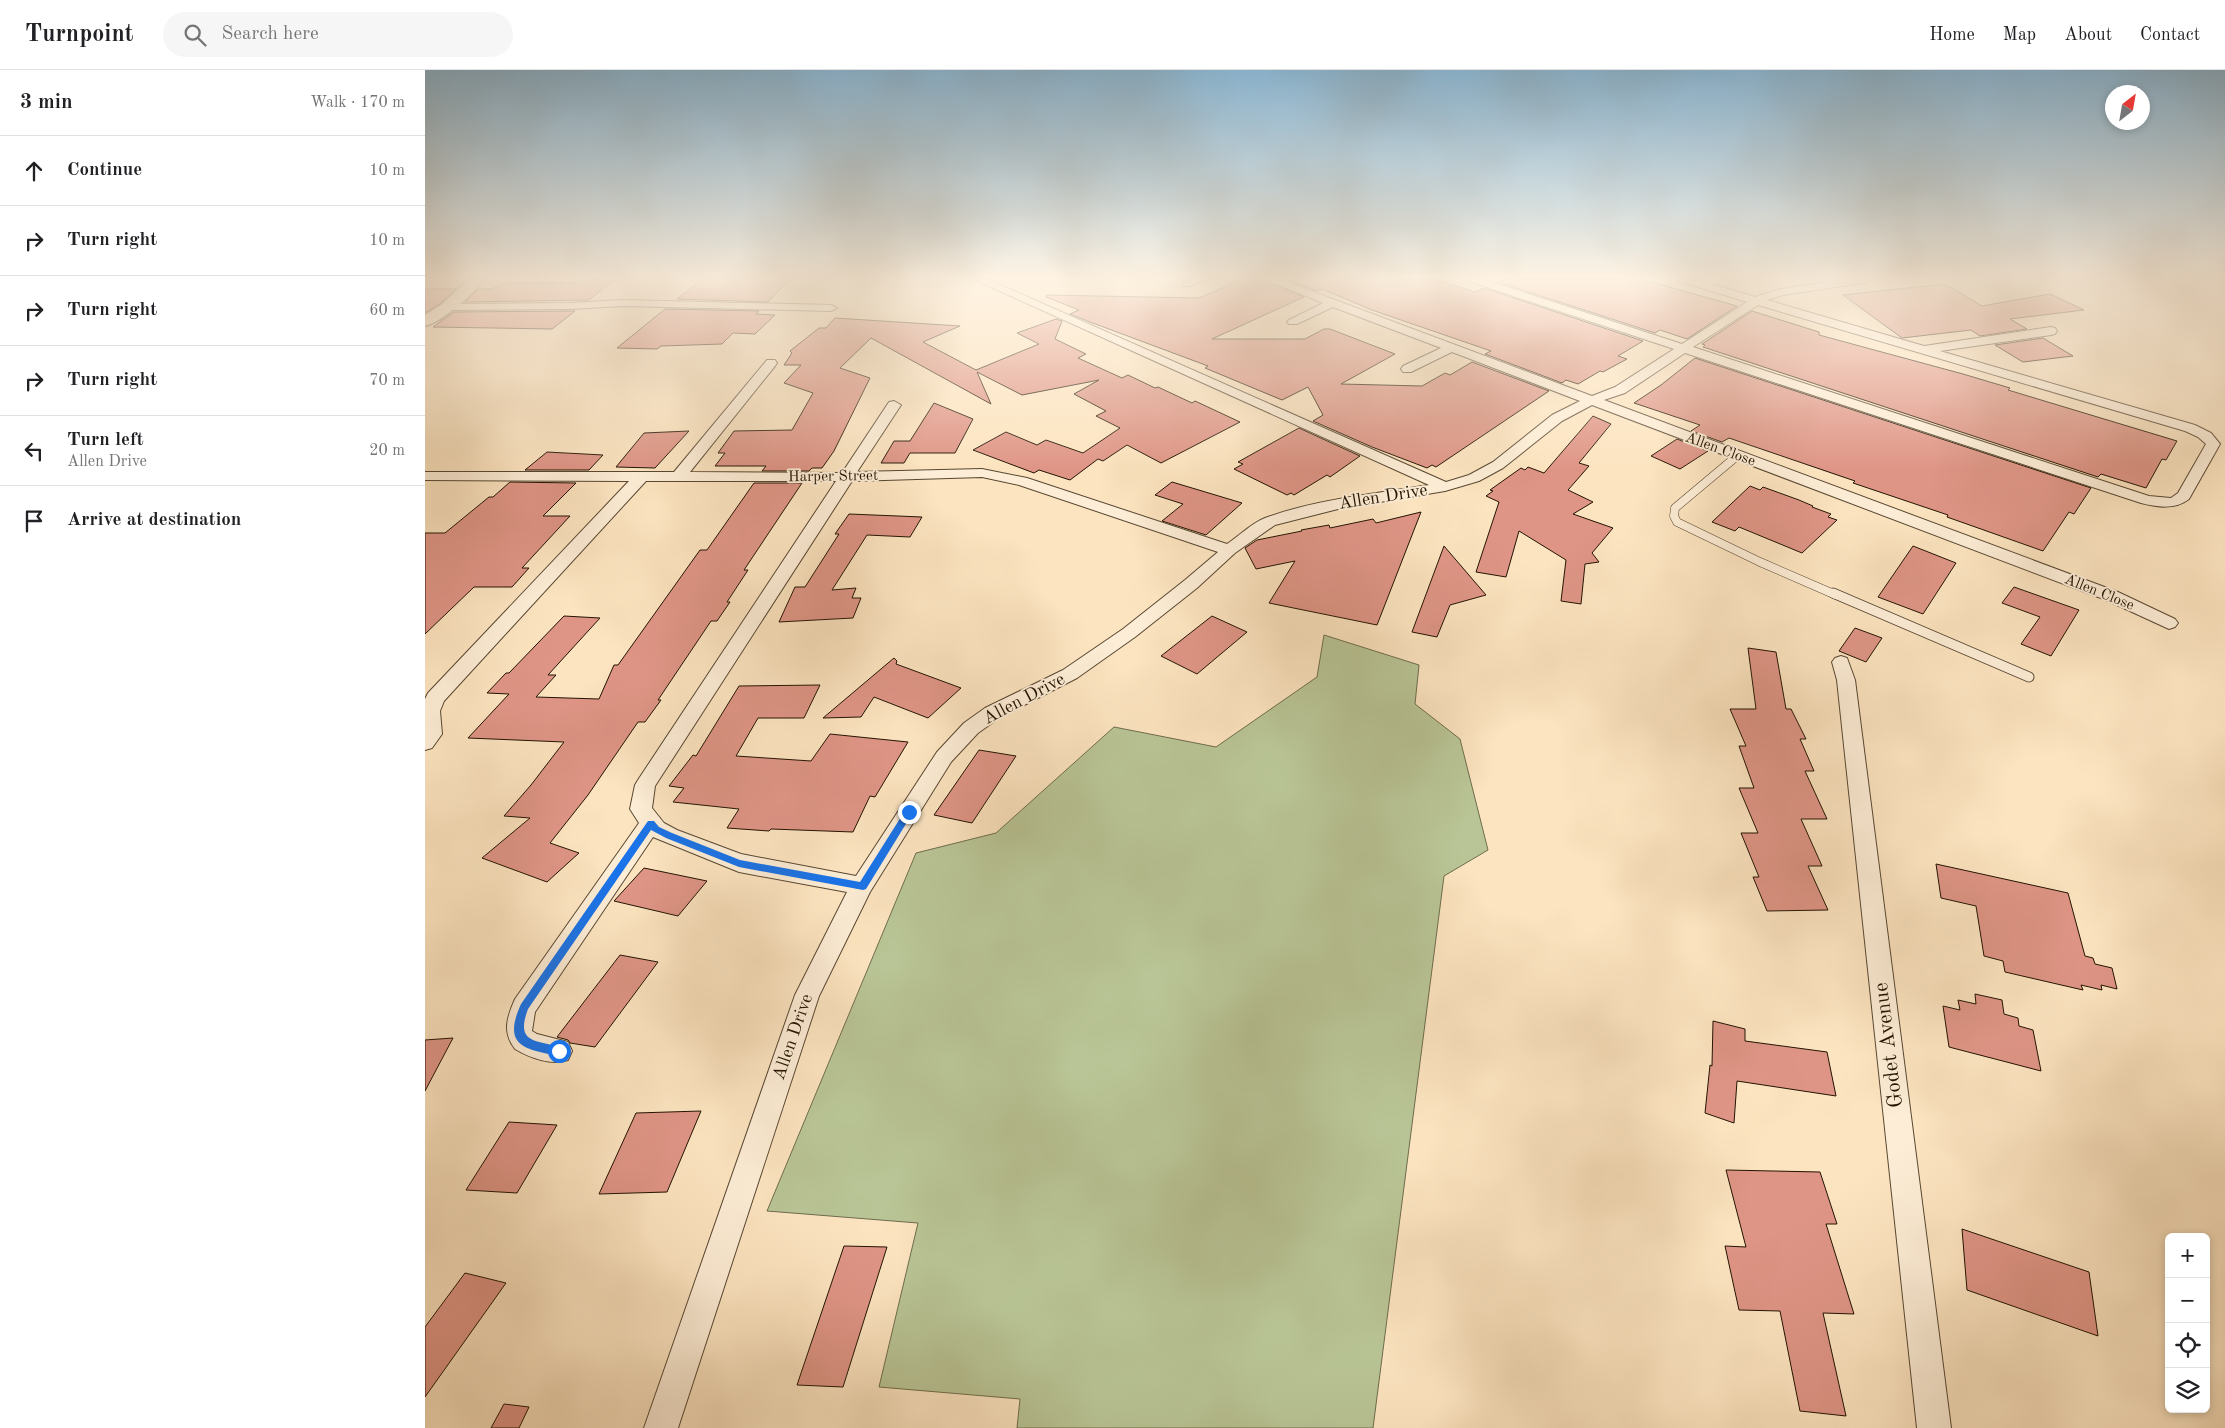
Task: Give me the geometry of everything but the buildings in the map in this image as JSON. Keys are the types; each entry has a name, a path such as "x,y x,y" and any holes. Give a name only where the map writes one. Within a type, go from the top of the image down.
{"street":[{"path":"1120,342 1445,487"},
{"name":"Allen Close","path":"1436,342 2112,596 2169,623"},
{"path":"1666,342 2146,500 2162,502 2179,500 2184,496 2213,444 2210,438 2190,428 1895,342"},
{"name":"Allen Drive","path":"661,1428 807,995 863,886 944,757 971,728 992,713 1070,674 1129,633 1229,550 1269,522 1303,512 1445,487 1474,478 1488,471 1557,418 1590,401 1620,390 1692,342"},
{"path":"1921,350 1976,342"},
{"path":"1407,369 1451,348"},
{"path":"679,476 771,363"},
{"path":"863,886 739,863 669,836 656,829 641,809 645,785 845,477 895,405"},
{"name":"Harper Street","path":"425,476 845,477 982,473 1002,475 1229,550"},
{"path":"425,743 432,734 430,711 435,698 642,476"},
{"name":"Godet Avenue","path":"1841,662 1846,680 1934,1428"},
{"path":"559,1051 531,1046 521,1038 518,1024 524,1007 651,823"}],"lane":[{"path":"1737,456 1675,508 1674,516 1677,522 1760,562 2029,677"}],"green space":[{"path":"1324,635 1419,665 1415,704 1460,739 1488,850 1444,876 1373,1428 1017,1428 1020,1399 879,1387 918,1223 767,1211 916,853 996,833 1114,727 1216,747 1317,677"}],"route":[{"path":"559,1051 531,1046 521,1038 518,1024 524,1007 651,823 656,829 669,836 739,863 863,886 909,812"}]}
